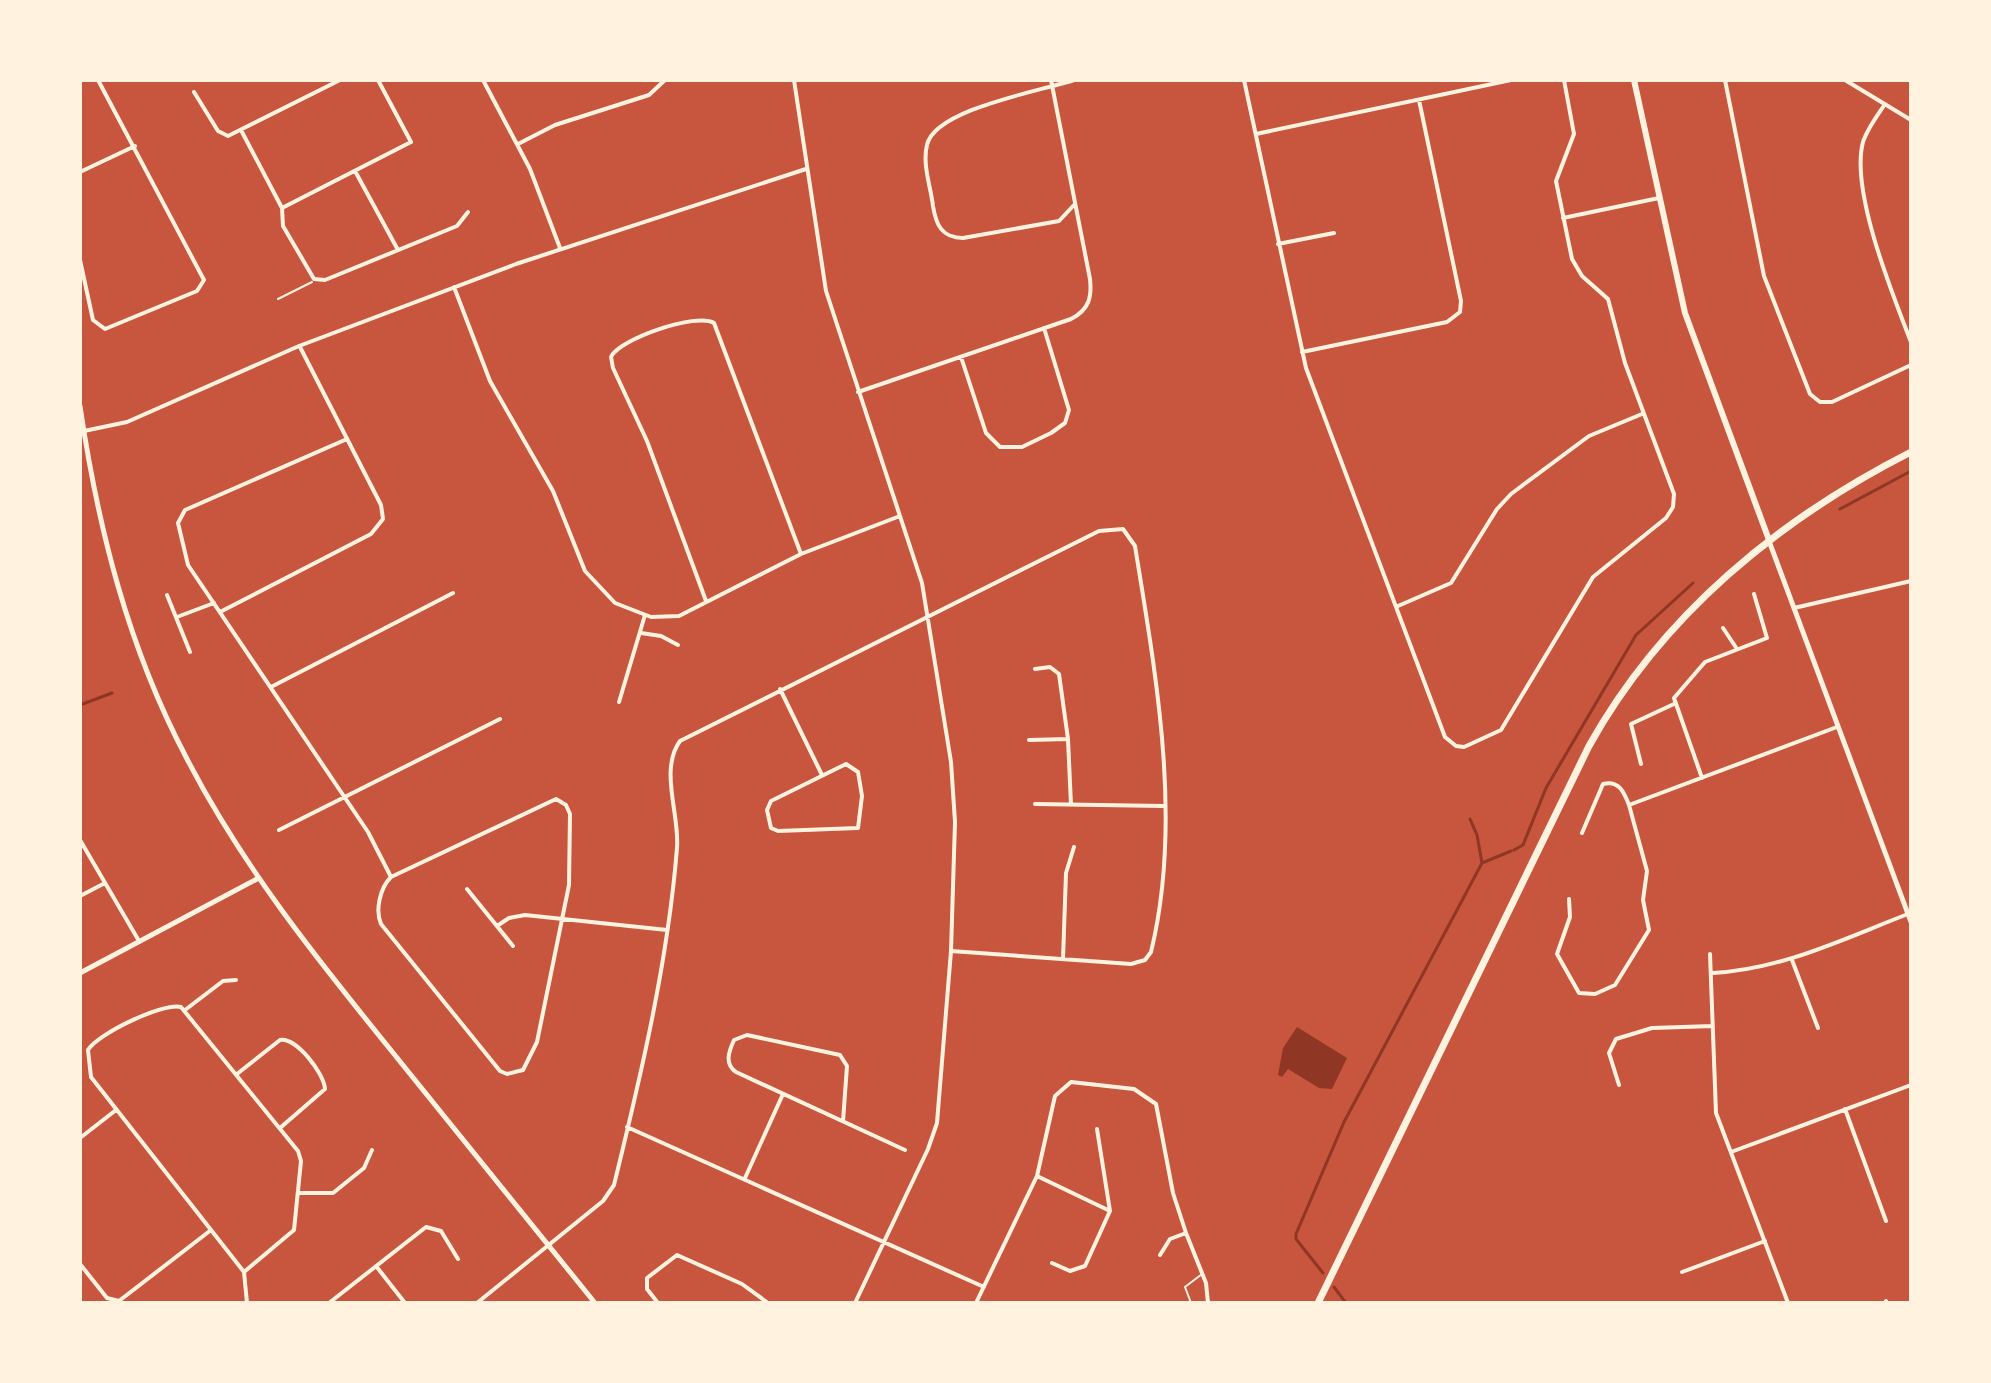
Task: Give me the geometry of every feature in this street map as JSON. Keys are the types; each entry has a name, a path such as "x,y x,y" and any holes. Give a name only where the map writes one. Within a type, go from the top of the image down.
{"main road":[{"path":"1634,80 1685,313 1769,540"},
{"path":"1318,1303 1601,723 1636,671 1672,628 1769,540 1820,502 1911,452"}],"street":[{"path":"80,260 93,320 105,329 197,291 203,284 202,273 98,80"},
{"path":"194,92 222,135 242,132 340,80"},
{"path":"282,208 411,142 378,80"},
{"path":"483,80 518,144 560,249"},
{"path":"518,144 555,125 649,95 665,80"},
{"path":"794,80 826,291 900,516 929,617 954,792 951,951 937,1123 928,1149 855,1303"},
{"path":"1074,80 1052,83 944,122 931,135 926,153 935,220 947,234 963,238 1059,221 1075,204"},
{"path":"1244,80 1301,352 1445,737 1456,746 1464,747 1501,730 1593,577 1671,512 1674,494 1642,414 1608,299 1577,271 1556,176 1574,134 1564,80"},
{"path":"1256,134 1511,80"},
{"path":"1725,80 1764,276 1810,394 1820,402 1832,402 1911,365"},
{"path":"1845,80 1911,120"},
{"path":"858,392 1077,316 1091,296 1052,83"},
{"path":"1301,352 1447,322 1460,312 1461,301 1419,100"},
{"path":"1885,104 1863,143 1865,187 1879,258 1911,342"},
{"path":"242,132 282,208 283,226 316,280 457,226 468,212"},
{"path":"80,172 135,146"},
{"path":"84,431 127,422 299,346 454,287 806,169"},
{"path":"355,171 398,251"},
{"path":"1563,218 1659,198"},
{"path":"1278,244 1334,233"},
{"path":"454,287 490,381 553,491 585,571 615,603 645,615 667,619 679,616 801,554 900,516"},
{"path":"706,601 647,441 613,368 611,357 622,344 693,319 708,319 714,323 801,554"},
{"path":"961,357 990,439 1007,449 1022,447 1061,427 1069,410 1044,328"},
{"path":"220,612 366,537 379,526 382,508 299,346"},
{"path":"80,406 107,546 140,654 185,756 257,879 308,948 595,1303"},
{"path":"1397,606 1451,583 1497,509 1511,494 1589,436 1642,414"},
{"path":"347,439 182,512 178,523 185,557 345,797 391,877"},
{"path":"477,1303 611,1191 667,930 677,840 671,771 673,752 691,733 1099,531 1116,527 1129,533 1135,546 1154,670 1164,806 1162,889 1150,955 1136,964 951,951"},
{"path":"1769,540 1911,922"},
{"path":"1794,608 1911,581"},
{"path":"271,687 453,593"},
{"path":"1702,778 1674,704 1676,695 1700,665 1767,638 1754,594"},
{"path":"167,595 190,652"},
{"path":"177,617 214,603"},
{"path":"619,702 645,615"},
{"path":"1723,628 1737,649"},
{"path":"641,633 661,636 678,645"},
{"path":"1035,669 1050,667 1059,674 1068,739 1071,805"},
{"path":"780,689 822,775"},
{"path":"1641,764 1631,724 1674,704"},
{"path":"279,830 500,719"},
{"path":"1629,805 1837,727"},
{"path":"1029,740 1068,739"},
{"path":"846,764 857,769 862,796 858,828 778,831 771,828 767,810 771,801 822,775 846,764"},
{"path":"1569,899 1570,917 1557,954 1579,993 1585,996 1606,991 1623,977 1649,930 1643,900 1647,871 1629,805 1620,787 1612,783 1603,784 1582,833"},
{"path":"556,799 566,805 570,814 571,866 561,921 536,1046 523,1070 507,1074 500,1071 381,924 379,908 383,887 391,877 556,799"},
{"path":"1035,804 1164,806"},
{"path":"80,840 140,943"},
{"path":"1063,959 1066,873 1074,847"},
{"path":"80,973 257,879"},
{"path":"80,896 105,883"},
{"path":"467,889 513,946"},
{"path":"1712,973 1758,969 1792,960 1908,914"},
{"path":"497,926 509,918 525,915 667,930"},
{"path":"1710,954 1715,1108 1788,1303"},
{"path":"1792,960 1818,1028"},
{"path":"185,1010 223,981 236,980"},
{"path":"244,1272 292,1232 301,1156 185,1010 165,1006 97,1040 88,1050 88,1074 244,1272 247,1303"},
{"path":"1619,1085 1609,1053 1616,1039 1652,1028 1713,1026"},
{"path":"843,1121 847,1066 843,1057 747,1035 736,1038 728,1058 730,1068 783,1094 905,1150"},
{"path":"237,1074 280,1040 292,1041 324,1080 324,1092 280,1128"},
{"path":"80,1048 88,1050"},
{"path":"976,1303 1037,1176 1049,1132 1053,1101 1061,1087 1076,1082 1134,1089 1157,1106 1173,1193 1202,1274 1208,1303"},
{"path":"1731,1152 1911,1085"},
{"path":"745,1178 783,1094"},
{"path":"1845,1109 1886,1221"},
{"path":"80,1138 116,1110"},
{"path":"627,1127 984,1287"},
{"path":"1052,1263 1070,1271 1085,1266 1110,1211 1097,1129"},
{"path":"298,1193 333,1193 364,1168 372,1150"},
{"path":"1037,1176 1110,1211"},
{"path":"329,1303 426,1227 441,1231 458,1259"},
{"path":"80,1264 107,1298 119,1301 211,1230"},
{"path":"1160,1255 1170,1239 1186,1233"},
{"path":"1682,1272 1765,1241"},
{"path":"658,1303 647,1289 647,1278 677,1255 742,1284 768,1303"},
{"path":"376,1266 405,1303"},
{"path":"752,1303 755,1296"}],"lane":[{"path":"278,299 316,280"},
{"path":"1191,1303 1185,1287 1202,1274"}],"shaded area":[{"path":"1297,1027 1347,1058 1332,1089 1319,1088 1288,1069 1282,1077 1278,1075 1283,1048"}],"waterway":[{"path":"1840,509 1911,471"},
{"path":"1514,850 1523,845 1546,788 1636,635 1693,583"},
{"path":"80,705 112,693"},
{"path":"1323,1273 1296,1239 1296,1234 1344,1122 1482,863 1477,835 1470,819"},
{"path":"1482,863 1511,851"},
{"path":"1334,1287 1346,1303"}]}
